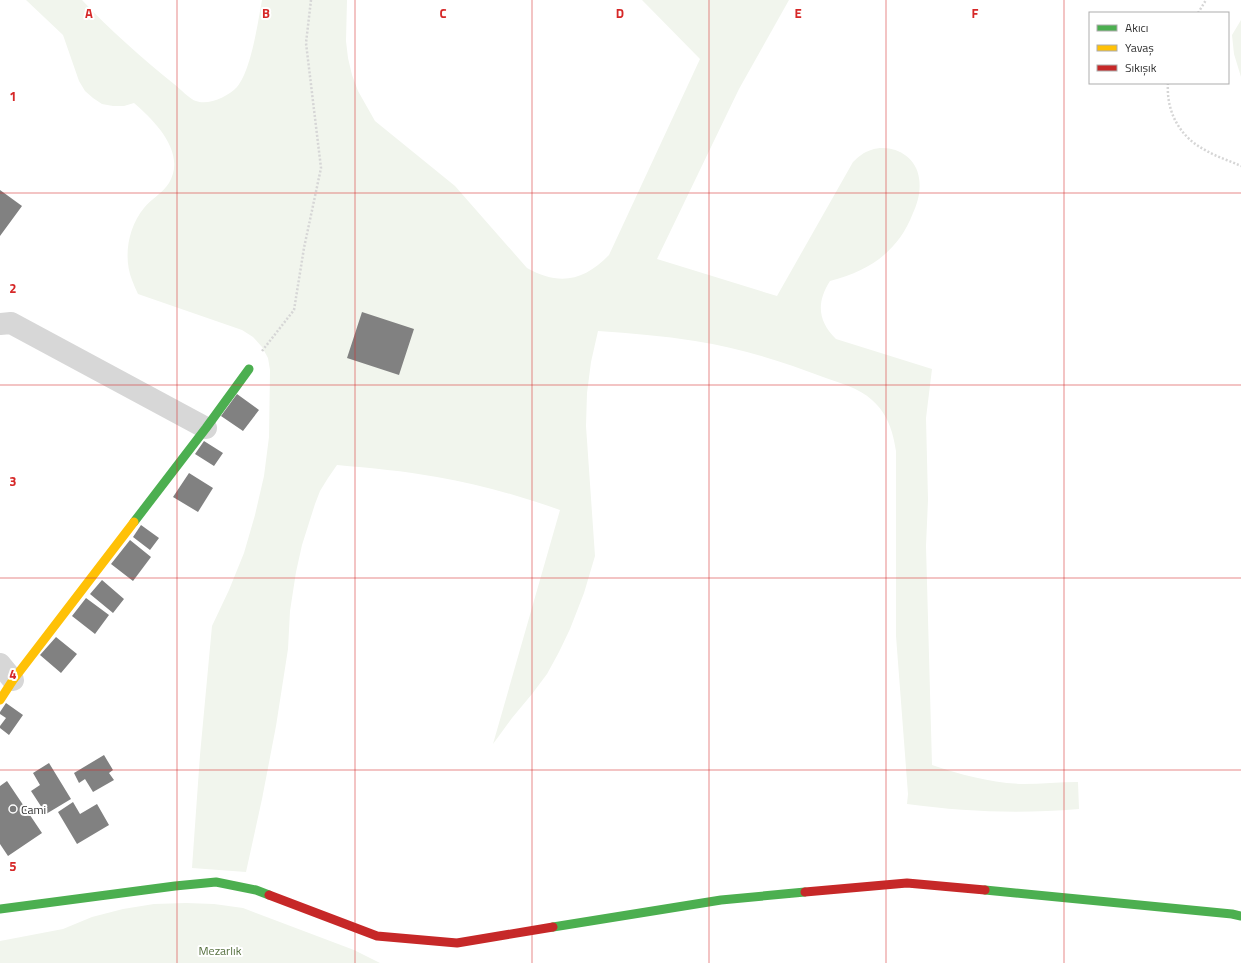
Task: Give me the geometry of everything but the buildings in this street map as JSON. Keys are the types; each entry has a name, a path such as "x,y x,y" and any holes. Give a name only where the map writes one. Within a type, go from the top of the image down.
{"main road":[{"path":"0,700 6,672 206,428 249,369"},
{"path":"0,909 216,882 256,890 377,936 457,943 721,900 908,883 1101,900 1241,916"}],"street":[{"path":"0,324 11,323 206,428"}],"path":[{"path":"249,369 294,310 304,248 321,168 306,44 311,0"},
{"path":"1199,12 1206,0"},
{"path":"1168,84 1167,94 1169,106 1174,120 1184,134 1194,144 1206,152 1241,166"}],"green space":[{"path":"26,0 82,0 115,33 191,98 196,101 206,102 229,94 242,80 253,46 262,0 347,0 346,41 348,58 358,91 375,121 455,186 527,268 539,274 560,279 571,278 590,271 609,255 700,59 642,0 789,0 739,89 657,259 777,296 853,162 868,151 879,148 887,148 908,157 913,163 917,170 920,182 919,196 907,227 899,239 880,258 857,272 830,281 822,297 821,312 822,319 836,339 932,369 926,418 928,500 926,546 932,765 966,775 1000,782 1023,784 1078,782 1079,809 1014,812 951,809 907,804 908,794 896,636 896,451 889,424 878,405 861,392 849,386 744,351 683,339 598,331 591,362 587,393 586,426 595,556 584,593 570,629 547,674 532,694 493,744 560,510 468,483 400,471 337,465 320,491 302,545 290,611 288,649 276,726 246,872 192,868 200,755 212,626 244,553 264,476 269,437 270,370 268,358 262,347 253,337 242,330 138,294 129,271 128,253 131,233 134,224 144,208 169,183 174,172 174,160 171,149 159,128 134,103 124,106 102,104 85,91 79,81 63,35"},
{"path":"1241,20 1241,77 1234,54 1232,35"},
{"name":"Mezarlık","path":"154,904 214,904 243,908 354,950 380,963 0,963 0,941 63,929 92,917 123,909"}],"traffic: fast":[{"path":"134,522 249,369"},
{"path":"0,909 216,882 256,890 269,895"},
{"path":"985,890 1241,916"},
{"path":"553,927 721,900 805,892"}],"traffic: slow":[{"path":"0,700 13,680 134,522"}],"traffic: jam":[{"path":"805,892 907,883 985,890"},
{"path":"269,895 377,936 457,943 553,927"}],"place":[{"name":"Cami","path":"13,809"}]}
